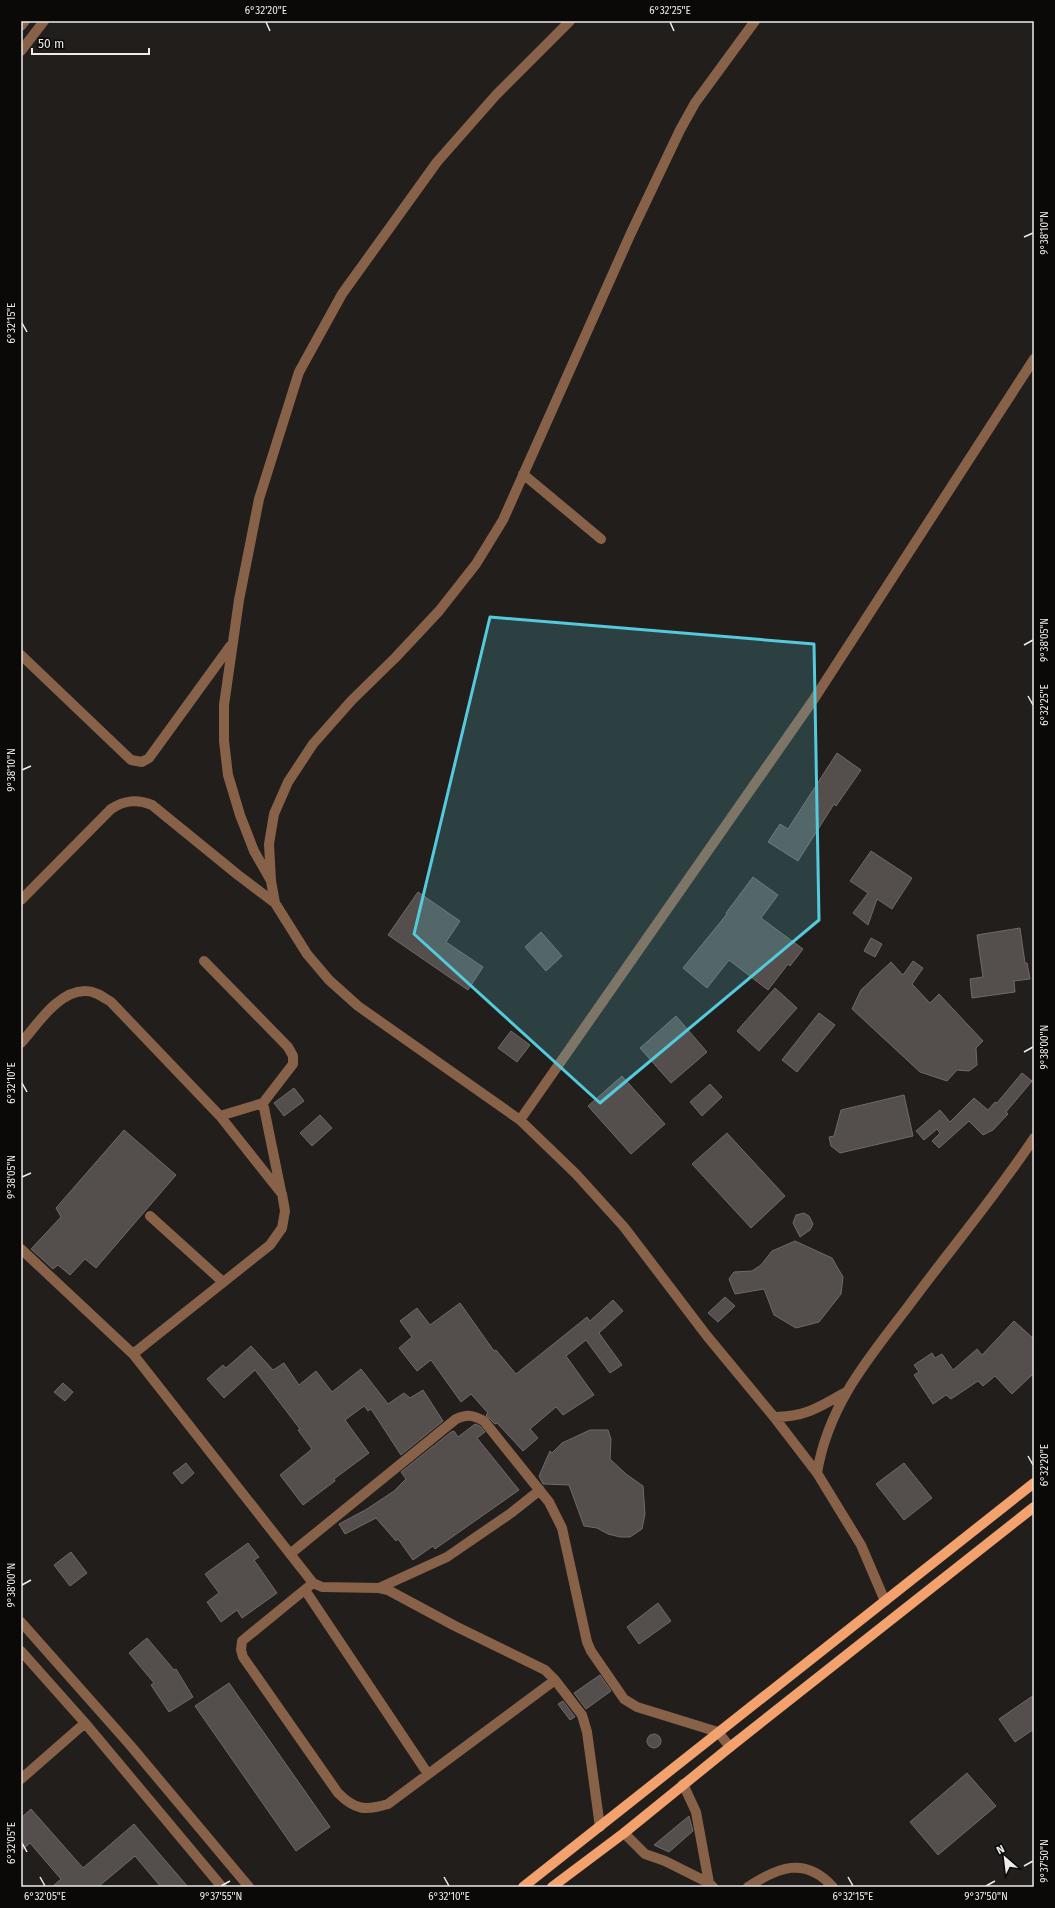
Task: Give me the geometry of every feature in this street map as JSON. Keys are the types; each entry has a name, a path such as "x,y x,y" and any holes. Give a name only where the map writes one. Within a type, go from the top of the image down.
{"main road":[{"path":"523,1887 600,1828 718,1732 1034,1483"},
{"path":"552,1887 624,1833 683,1784 1034,1507"}],"street":[{"path":"21,26 25,21"},
{"path":"21,51 44,21"},
{"path":"271,881 254,852 240,815 228,775 224,741 224,705 240,592 262,492 299,372 342,294 438,162 496,95 570,21"},
{"path":"275,903 271,881 269,844 274,814 288,782 313,744 352,700 395,658 439,611 476,564 503,520 628,240 680,130 695,103 755,21"},
{"path":"520,1120 814,699 1034,359"},
{"path":"523,474 602,539"},
{"path":"21,654 131,760 142,762 149,758 232,644"},
{"path":"21,900 111,809 121,803 142,801 152,805 275,903 307,954 329,980 358,1006 520,1120 576,1174 624,1227 707,1336 774,1416 817,1473 861,1545 885,1600"},
{"path":"204,961 288,1047 293,1056 293,1064 263,1103 220,1116"},
{"path":"21,1043 53,1006 69,995 85,991 96,993 111,1002 220,1116 282,1194"},
{"path":"133,1354 270,1245 282,1228 285,1211 263,1103"},
{"path":"817,1473 828,1431 846,1392 890,1329 1034,1138"},
{"path":"150,1216 223,1282"},
{"path":"21,1249 133,1354 313,1583 322,1587 379,1588 388,1590 455,1626 545,1670 555,1680 582,1715 587,1732 600,1828"},
{"path":"774,1416 788,1417 815,1410 846,1392"},
{"path":"290,1554 456,1419 464,1415 475,1416 484,1421 549,1502 562,1528 589,1646 624,1699 637,1707 718,1732 730,1747"},
{"path":"379,1588 447,1557 511,1513 540,1490"},
{"path":"313,1583 242,1642 241,1650 243,1657 338,1792 348,1803 361,1808 374,1808 388,1804 555,1680"},
{"path":"305,1590 428,1774"},
{"path":"21,1622 130,1745 249,1887"},
{"path":"21,1651 85,1723 222,1887"},
{"path":"21,1779 85,1723"},
{"path":"683,1784 696,1812 711,1885"},
{"path":"624,1833 644,1854 665,1861 711,1885"},
{"path":"748,1887 760,1879 786,1867 808,1869 825,1878 833,1887"}],"highlighted area":[{"path":"490,617 814,644 819,920 600,1103 414,934"}],"building":[{"path":"837,753 861,770 836,806 834,804 798,861 768,842 780,824 788,829"},
{"path":"871,851 912,878 892,909 877,899 868,925 853,913 868,893 850,881"},
{"path":"753,877 778,895 761,918 803,949 790,966 788,964 768,990 729,960 707,988 683,968 727,914 726,913"},
{"path":"418,892 460,921 446,942 483,967 468,990 388,935"},
{"path":"1020,928 1025,963 1027,963 1030,979 1014,981 1015,992 972,998 970,979 983,977 977,935"},
{"path":"541,932 562,956 546,971 525,947"},
{"path":"871,938 882,944 875,957 864,951"},
{"path":"913,961 923,968 912,984 930,1003 939,994 983,1041 976,1048 977,1065 969,1071 957,1070 947,1081 920,1072 852,1009 861,990 891,962 903,975"},
{"path":"775,988 797,1008 759,1051 737,1031"},
{"path":"819,1013 835,1025 797,1072 782,1060"},
{"path":"676,1016 707,1052 671,1083 640,1048"},
{"path":"511,1031 530,1045 517,1062 498,1048"},
{"path":"1022,1073 1032,1081 1006,1112 1008,1114 993,1130 983,1135 969,1121 939,1148 932,1141 940,1133 937,1129 924,1140 916,1131 940,1110 950,1122 974,1098 988,1110 995,1102 997,1103"},
{"path":"622,1076 665,1124 631,1154 588,1106"},
{"path":"710,1084 722,1097 702,1116 690,1102"},
{"path":"294,1088 304,1101 284,1116 274,1103"},
{"path":"904,1095 913,1136 840,1153 831,1146 829,1137 834,1136 841,1110"},
{"path":"320,1115 332,1128 312,1146 300,1133"},
{"path":"124,1130 176,1175 96,1268 85,1259 70,1275 58,1265 53,1269 31,1249 61,1217 56,1208"},
{"path":"727,1133 785,1196 751,1228 692,1164"},
{"path":"804,1213 809,1216 813,1224 810,1230 800,1237 793,1223 796,1215"},
{"path":"795,1241 832,1258 843,1277 841,1294 819,1322 796,1328 774,1315 764,1289 735,1294 729,1279 734,1272 752,1271 761,1265 772,1251"},
{"path":"725,1297 735,1306 718,1322 708,1313"},
{"path":"613,1300 623,1311 599,1333 622,1365 610,1373 586,1340 566,1356 594,1395 563,1415 556,1407 530,1429 538,1438 523,1451 497,1423 495,1424 486,1415 488,1413 471,1394 461,1402 431,1360 417,1371 399,1348 412,1337 400,1321 417,1308 430,1325 460,1303 494,1351 496,1350 516,1374 587,1317 590,1321"},
{"path":"1014,1321 1034,1339 1034,1373 1012,1394 995,1376 983,1386 978,1381 951,1399 946,1395 933,1404 914,1375 919,1372 914,1365 932,1353 935,1358 942,1354 953,1370 977,1349 982,1355"},
{"path":"251,1346 273,1370 284,1363 299,1385 316,1371 332,1392 361,1369 388,1404 404,1393 410,1398 423,1390 443,1421 401,1455 371,1409 368,1411 364,1406 345,1420 369,1453 334,1479 335,1481 303,1505 280,1475 312,1449 298,1430 300,1429 255,1370 224,1398 207,1379 223,1365 226,1368"},
{"path":"63,1383 73,1392 65,1401 54,1392"},
{"path":"475,1424 480,1426 485,1432 477,1438 519,1490 435,1549 433,1546 413,1560 398,1539 396,1541 376,1518 345,1534 339,1524 367,1509 394,1491 406,1479 401,1472 451,1432 454,1431 458,1437"},
{"path":"590,1430 608,1430 611,1439 610,1459 626,1474 643,1486 645,1514 642,1529 630,1537 620,1537 608,1534 597,1528 584,1526 569,1485 543,1484 539,1476 550,1451 552,1453 562,1443"},
{"path":"186,1463 194,1473 182,1484 173,1473"},
{"path":"904,1463 932,1498 904,1520 876,1484"},
{"path":"248,1543 259,1557 254,1560 277,1593 242,1618 237,1610 221,1622 207,1602 219,1593 205,1574"},
{"path":"71,1552 87,1573 70,1586 54,1565"},
{"path":"658,1603 671,1621 639,1644 627,1627"},
{"path":"147,1638 174,1670 176,1669 193,1697 169,1712 151,1685 154,1683 129,1653"},
{"path":"600,1675 611,1691 586,1709 574,1693"},
{"path":"229,1683 330,1827 296,1851 195,1706"},
{"path":"1034,1695 1034,1729 1015,1742 999,1719"},
{"path":"563,1701 575,1717 570,1720 558,1704"},
{"path":"651,1734 657,1734 661,1738 661,1744 657,1748 651,1748 647,1744 647,1738"},
{"path":"967,1773 996,1806 938,1855 910,1822"},
{"path":"31,1809 83,1868 134,1824 188,1887 161,1887 135,1856 98,1887 52,1887 61,1879 30,1843 21,1851 21,1818"},
{"path":"689,1816 693,1831 669,1852 654,1845"}]}
